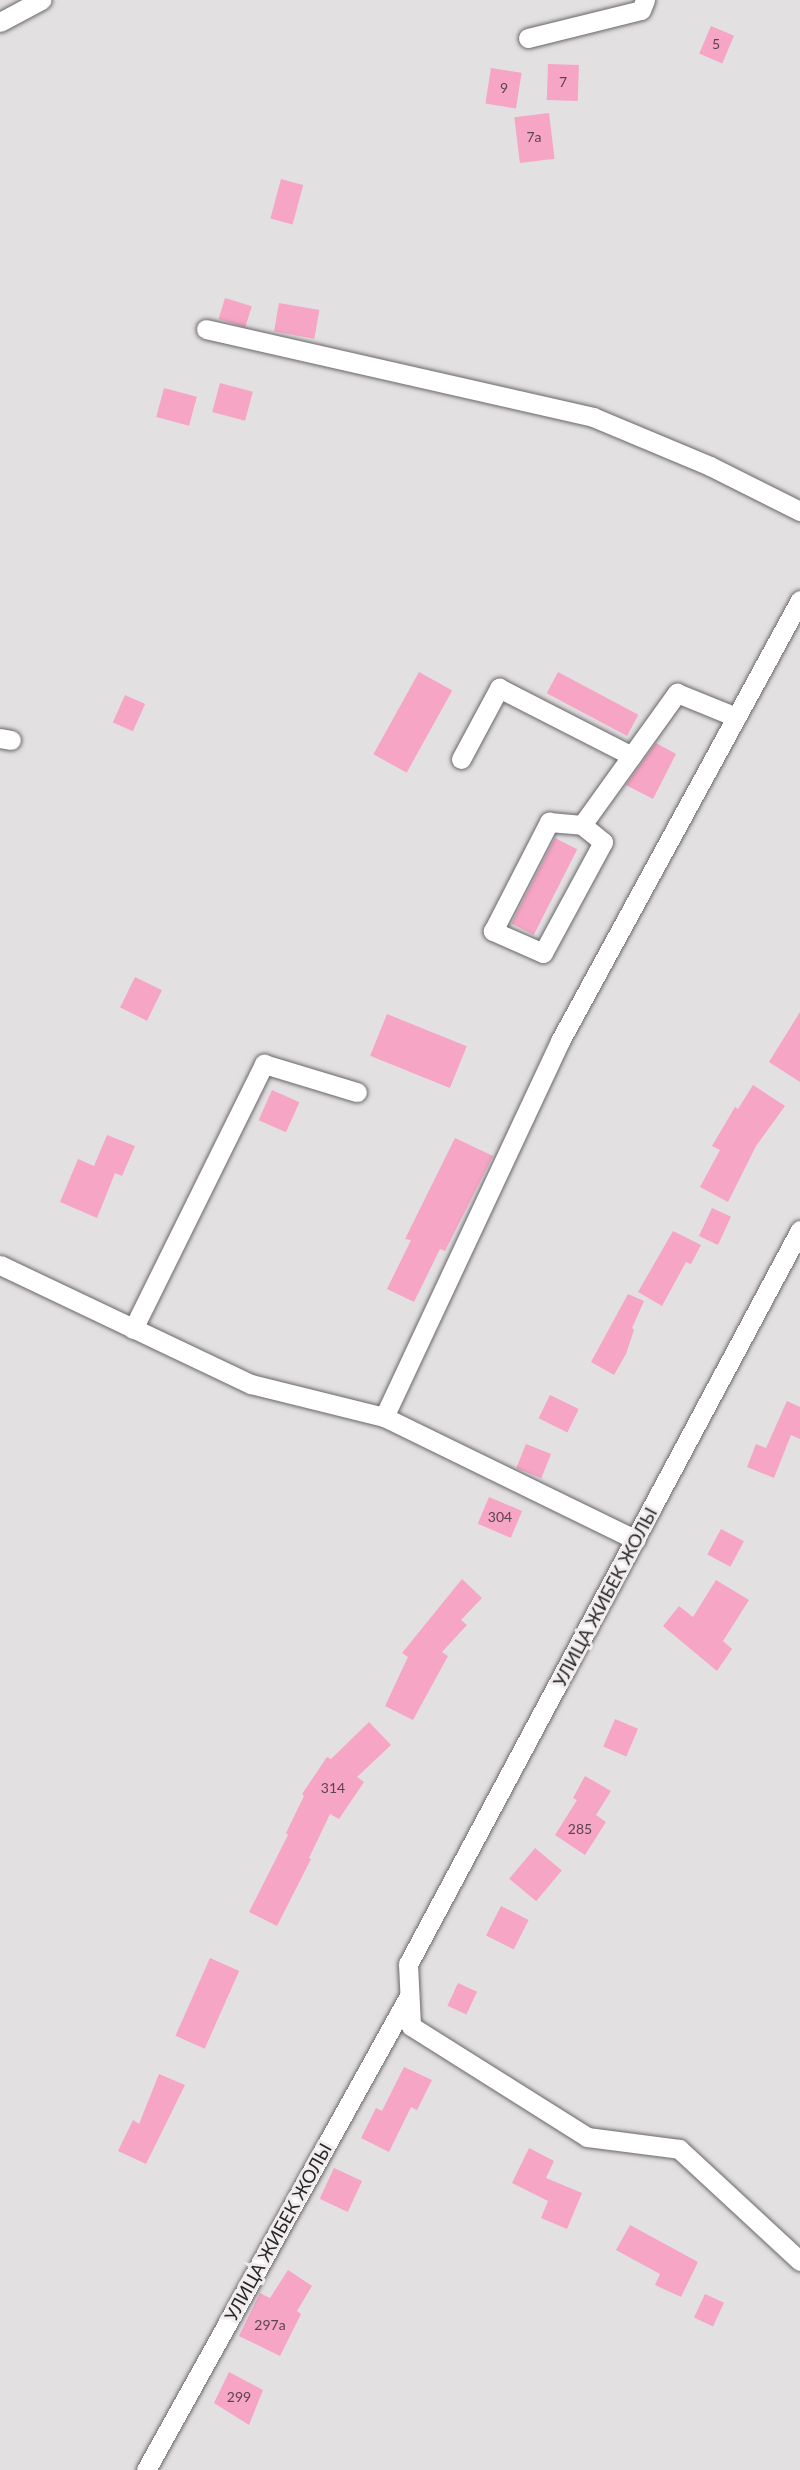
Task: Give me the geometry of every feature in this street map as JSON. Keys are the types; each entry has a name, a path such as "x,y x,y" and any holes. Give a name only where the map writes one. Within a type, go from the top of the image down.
{"street":[{"path":"0,22 41,0"},
{"path":"528,38 641,10 645,0"},
{"path":"206,329 593,417 710,466 800,511"},
{"path":"384,1417 559,1041 800,600"},
{"path":"461,759 499,688 632,755"},
{"path":"582,825 677,693 736,717"},
{"path":"549,822 582,825 603,842 543,953 493,931 549,822"},
{"path":"133,1329 264,1064 357,1092"},
{"name":"УЛИЦА ЖИБЕК ЖОЛЫ","path":"146,2470 410,1995 408,1964 800,1230"},
{"path":"0,1265 251,1384 384,1417 636,1540"},
{"path":"410,1995 411,2026 587,2137 679,2149 800,2261"}],"building":[{"path":"711,26 734,36 722,63 699,54"},
{"path":"548,64 579,65 578,101 547,100"},
{"path":"491,68 522,73 516,108 485,104"},
{"path":"549,113 555,159 520,163 514,117"},
{"path":"281,179 303,185 293,225 270,219"},
{"path":"225,298 252,306 245,327 219,319"},
{"path":"279,303 319,310 314,339 274,332"},
{"path":"220,383 253,392 245,421 212,412"},
{"path":"164,388 197,397 189,426 156,417"},
{"path":"419,672 452,690 407,773 373,754"},
{"path":"558,672 638,715 627,736 547,693"},
{"path":"125,695 145,704 133,731 113,722"},
{"path":"656,743 676,754 653,799 626,785"},
{"path":"555,838 577,849 534,935 511,924"},
{"path":"135,977 162,990 147,1021 120,1008"},
{"path":"800,1012 800,1082 769,1062"},
{"path":"387,1014 467,1046 450,1088 370,1056"},
{"path":"753,1085 785,1106 756,1146 728,1202 700,1187 720,1150 712,1146 735,1107 738,1109"},
{"path":"272,1090 299,1102 286,1132 259,1120"},
{"path":"107,1135 135,1146 122,1176 115,1173 97,1218 60,1202 78,1159 94,1166"},
{"path":"455,1138 493,1156 445,1251 440,1249 414,1302 387,1289 411,1240 405,1239"},
{"path":"712,1208 731,1217 718,1245 699,1236"},
{"path":"673,1231 701,1245 691,1264 686,1262 662,1306 638,1292"},
{"path":"628,1294 644,1301 632,1328 634,1330 626,1354 614,1375 591,1362"},
{"path":"550,1395 579,1409 567,1432 539,1418"},
{"path":"787,1401 800,1407 800,1439 791,1435 774,1478 747,1467 756,1444 766,1448"},
{"path":"526,1444 551,1454 541,1478 516,1468"},
{"path":"489,1497 522,1511 511,1538 478,1524"},
{"path":"721,1529 744,1541 730,1567 707,1555"},
{"path":"462,1579 482,1598 461,1620 467,1625 442,1652 448,1656 413,1720 385,1706 408,1657 402,1653"},
{"path":"716,1580 749,1600 723,1641 732,1649 717,1671 663,1626 679,1606 693,1617"},
{"path":"615,1719 638,1729 626,1756 603,1747"},
{"path":"369,1722 391,1745 357,1777 364,1782 339,1819 330,1814 277,1926 249,1912 288,1835 286,1833 304,1796 302,1794 327,1757 331,1759"},
{"path":"585,1776 611,1791 596,1815 606,1822 585,1855 555,1835 577,1800 573,1798"},
{"path":"535,1848 562,1870 536,1901 509,1879"},
{"path":"501,1906 529,1920 514,1949 486,1935"},
{"path":"210,1958 239,1971 205,2049 175,2036"},
{"path":"458,1983 477,1992 466,2015 447,2006"},
{"path":"404,2067 432,2080 417,2110 411,2107 389,2152 361,2138 376,2108 382,2111"},
{"path":"159,2074 185,2085 146,2164 118,2151 133,2120 139,2124"},
{"path":"529,2148 554,2161 546,2178 582,2193 567,2229 541,2218 548,2201 512,2183"},
{"path":"334,2168 362,2181 348,2212 320,2199"},
{"path":"630,2225 698,2262 681,2297 655,2285 660,2274 616,2250"},
{"path":"288,2270 312,2286 297,2311 301,2314 280,2356 239,2336 260,2293 270,2298"},
{"path":"705,2294 724,2303 713,2326 694,2318"},
{"path":"229,2372 263,2390 249,2425 214,2403"}]}
